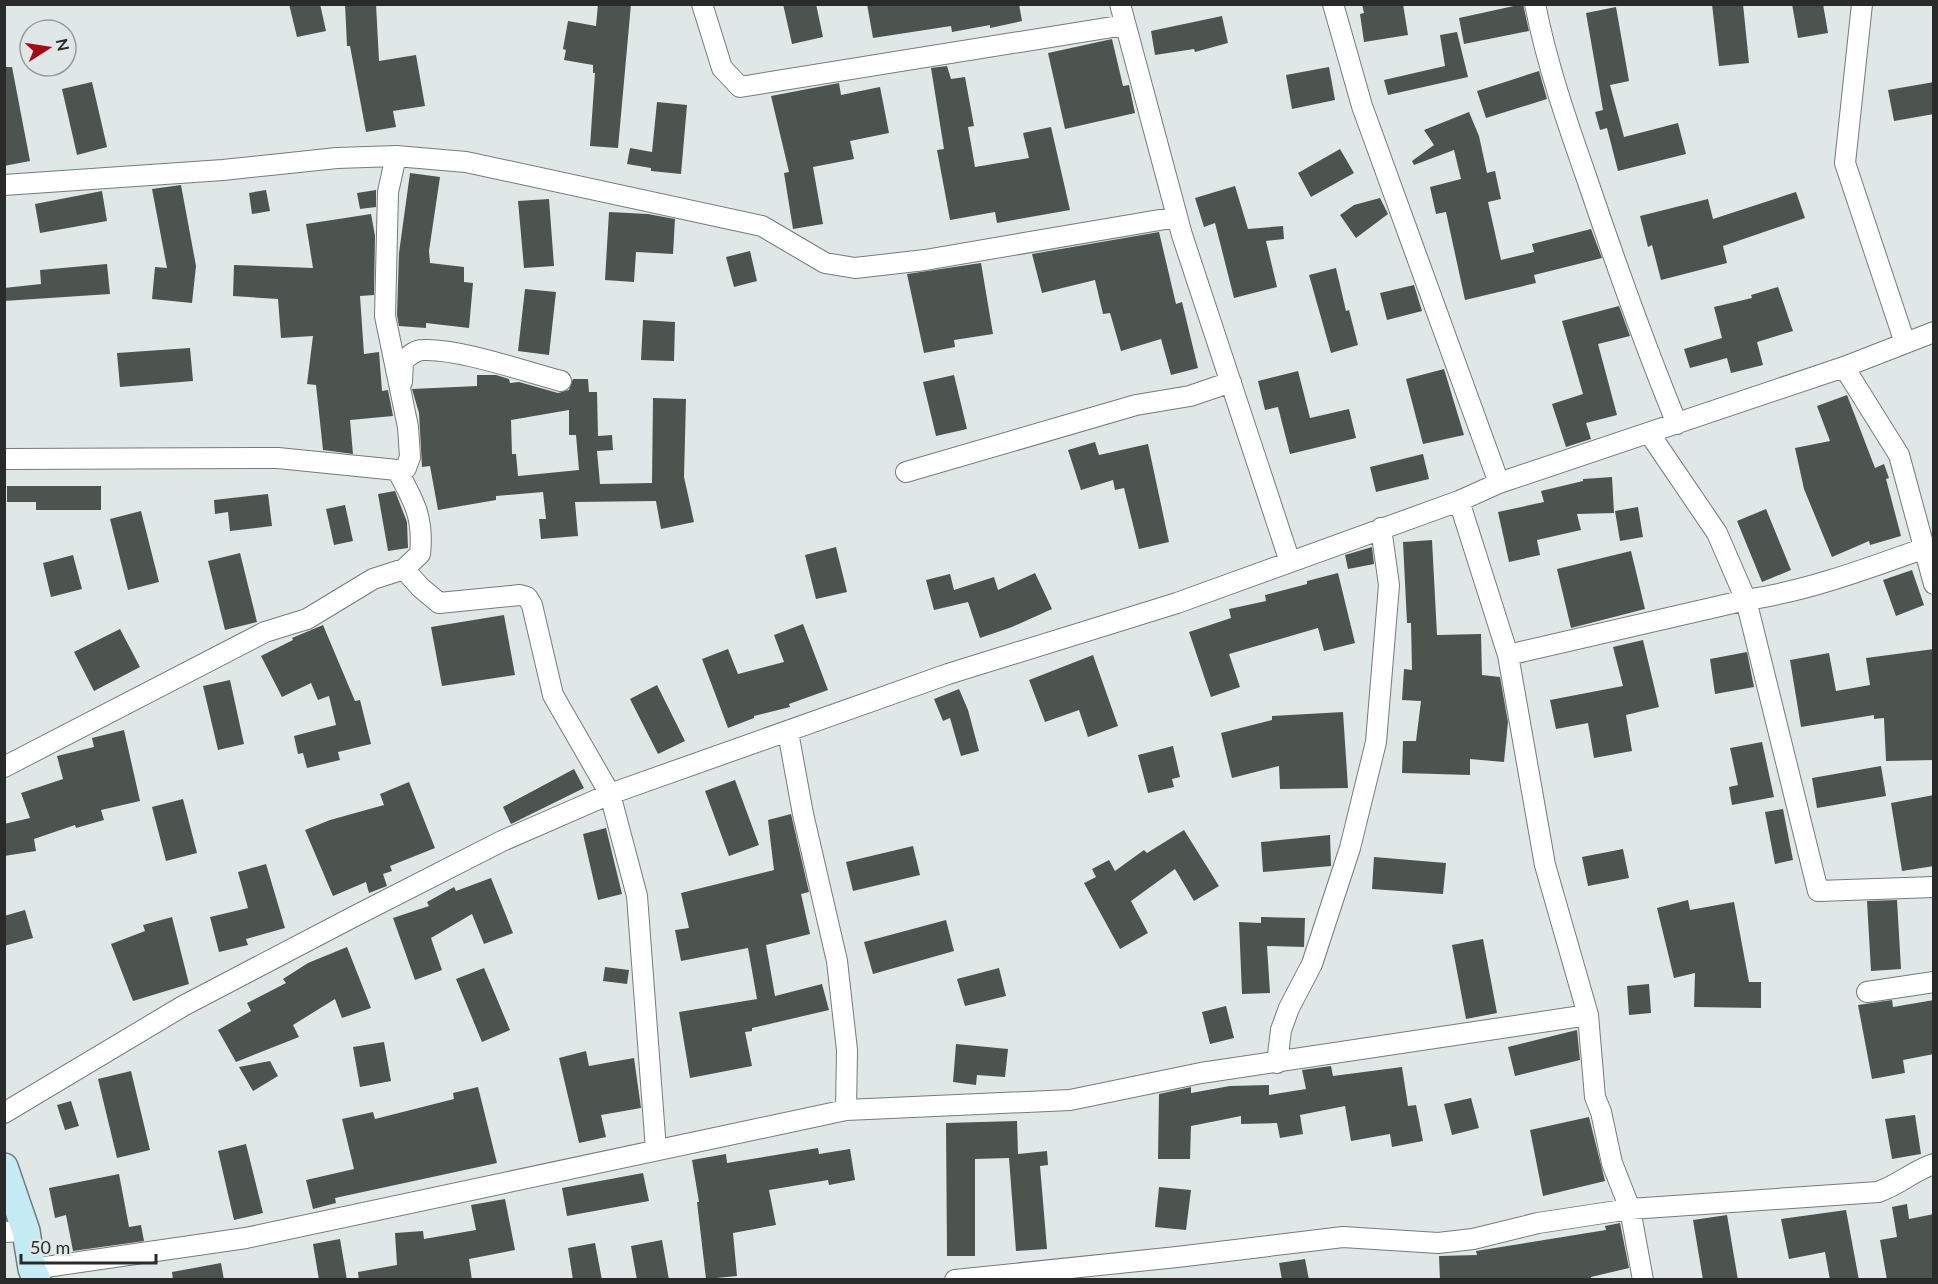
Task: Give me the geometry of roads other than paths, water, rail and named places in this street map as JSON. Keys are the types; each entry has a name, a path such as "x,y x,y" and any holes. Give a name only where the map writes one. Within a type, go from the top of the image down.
{"street":[{"path":"702,4 722,69 740,87 1125,25"},
{"path":"1120,4 1177,217 1290,562"},
{"path":"1333,4 1362,106 1499,483"},
{"path":"1535,4 1543,46 1567,120 1614,257 1677,424"},
{"path":"1862,4 1845,163 1905,343"},
{"path":"4,185 223,170 337,158 396,156 466,162 762,226 825,263 855,268 925,260 1177,217"},
{"path":"4,459 278,458 397,470 406,468 410,457 402,393 385,316 388,192 396,156"},
{"path":"4,1113 183,1006 333,927 502,841 610,794 948,674 1177,603 1459,501 1499,483 1845,367 1934,332"},
{"path":"402,393 404,361 414,352 424,350 462,356 561,381"},
{"path":"1845,367 1899,455 1934,584"},
{"path":"906,472 1136,405 1190,396 1231,382"},
{"path":"1649,433 1717,533 1746,600 1818,891 1934,886"},
{"path":"4,767 265,632 307,618 373,579 404,569 420,554 422,533 417,507 397,470"},
{"path":"1459,501 1508,655 1545,866 1588,1016 1595,1097 1601,1112 1612,1163 1630,1209 1643,1280"},
{"path":"1277,1063 1281,1030 1289,1008 1312,964 1350,848 1376,742 1389,585 1381,528"},
{"path":"1508,655 1746,600 1783,594 1864,570 1924,548"},
{"path":"404,569 420,588 439,603 520,595 527,597 532,605 553,695 610,794 637,896 656,1150"},
{"path":"788,732 803,814 837,961 848,1050 846,1110"},
{"path":"1867,992 1934,982"},
{"path":"4,1167 15,1231 35,1274 246,1238 846,1110 1070,1101 1202,1074 1588,1016"},
{"path":"955,1280 1343,1237 1438,1243 1473,1239 1538,1222 1630,1209 1878,1192 1900,1185 1917,1170 1934,1164"}]}
